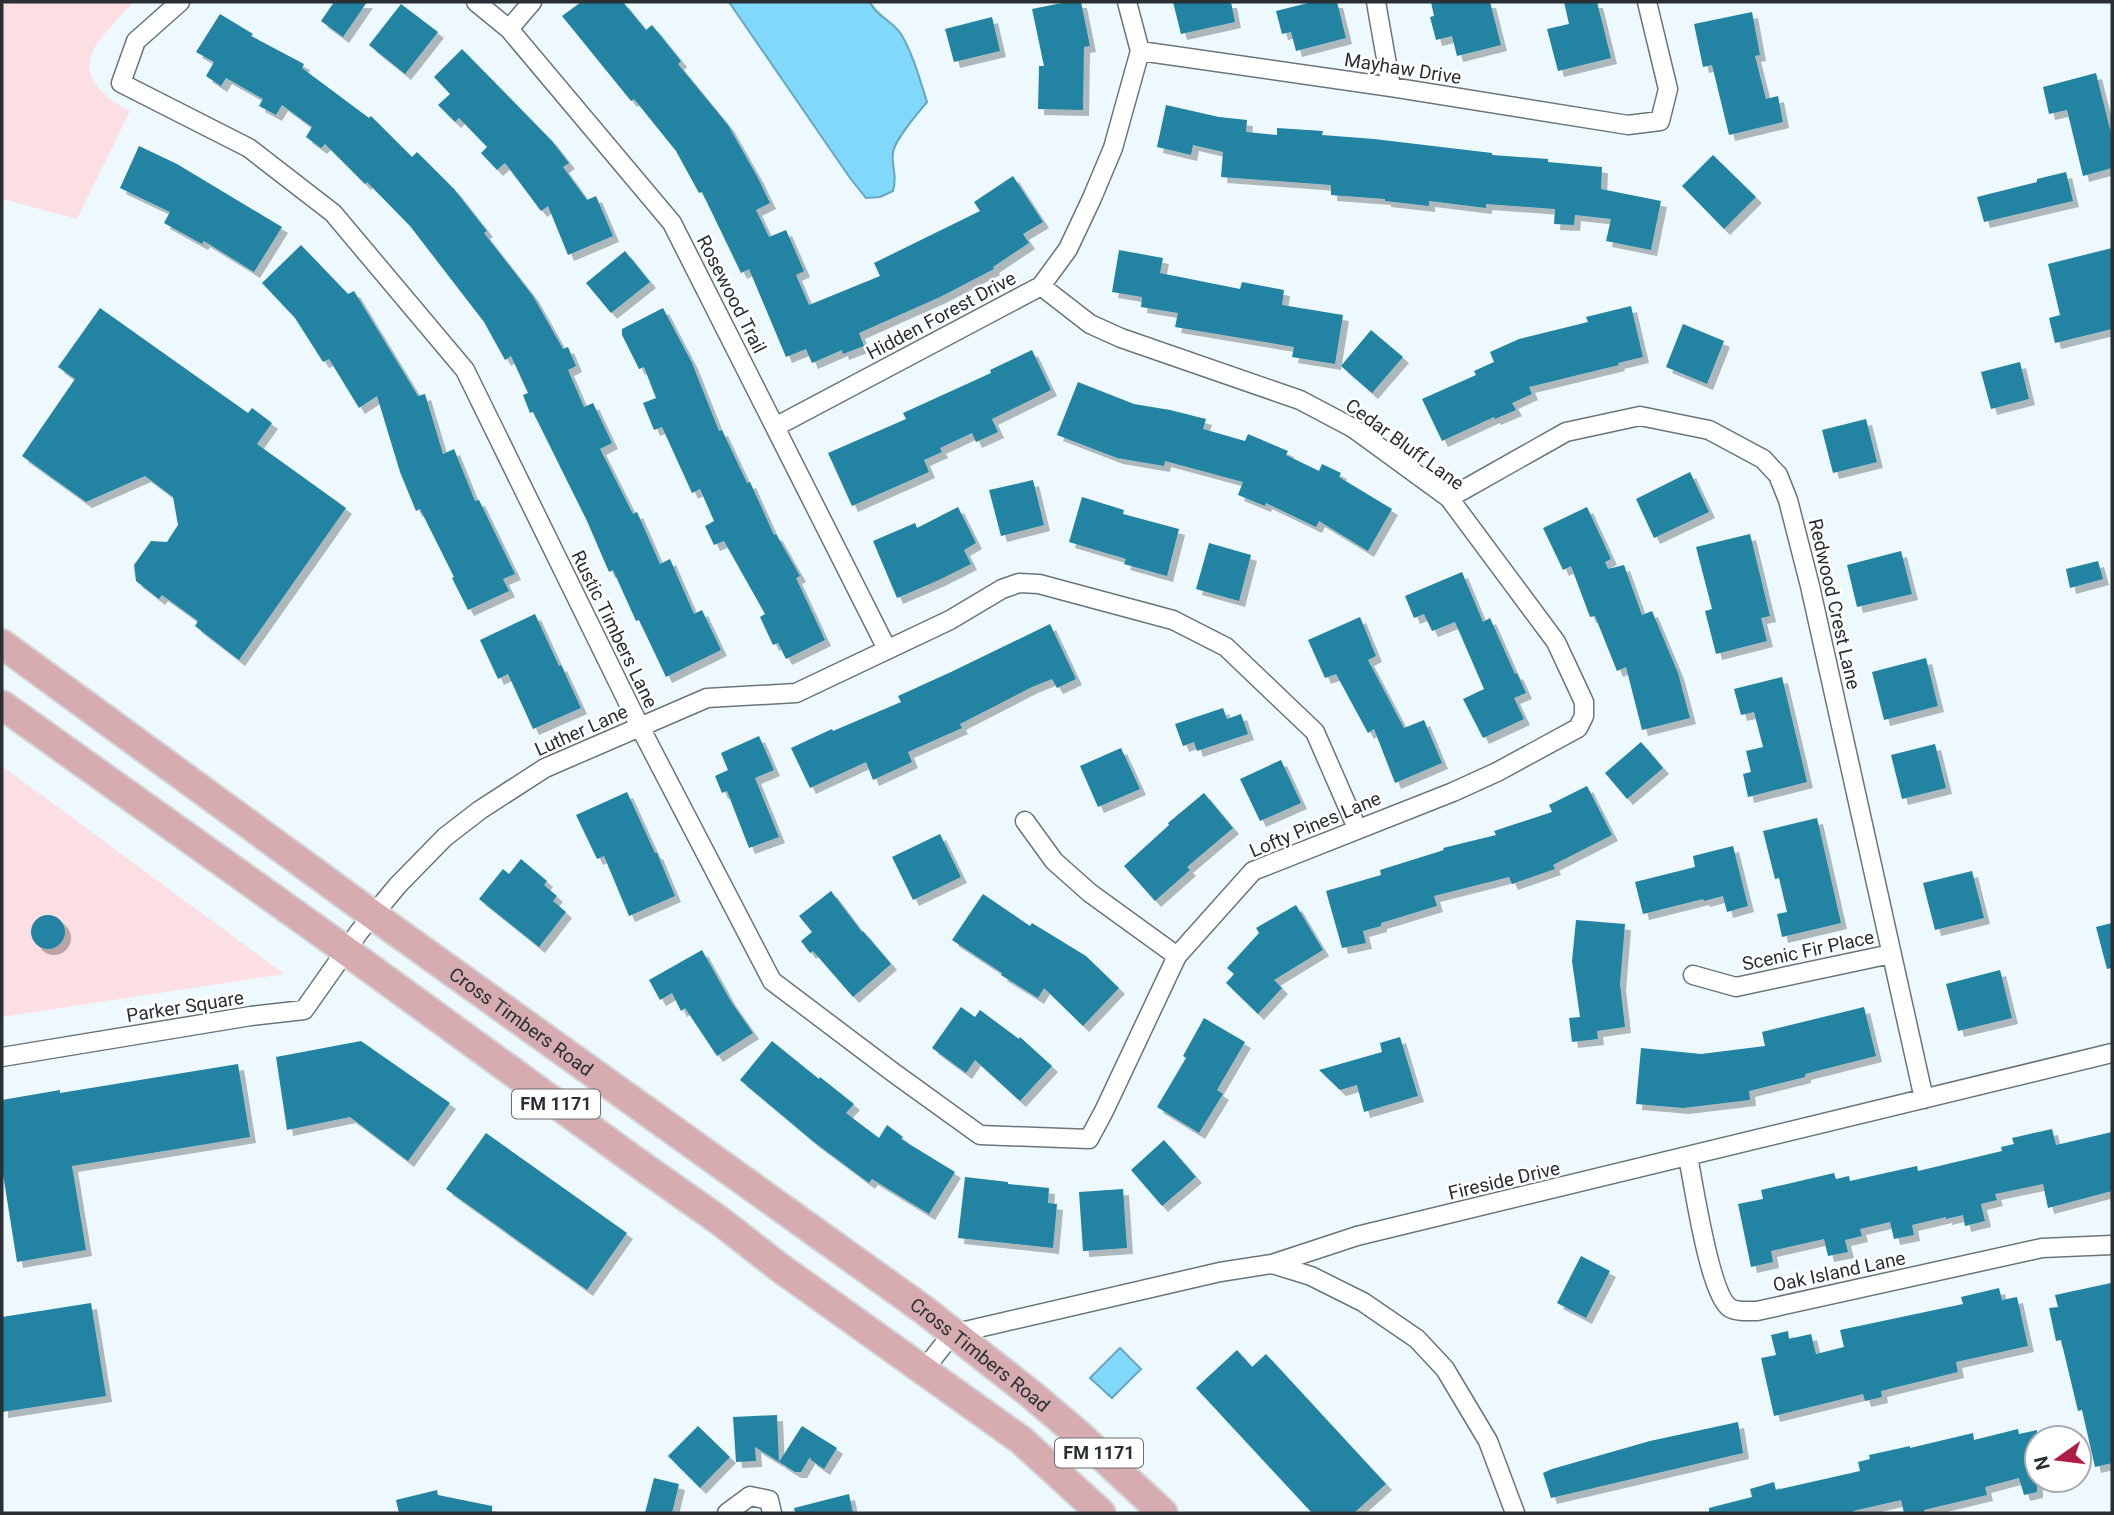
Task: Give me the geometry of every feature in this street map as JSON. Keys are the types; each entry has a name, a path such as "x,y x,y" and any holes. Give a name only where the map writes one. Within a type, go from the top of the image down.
{"main road":[{"name":"Cross Timbers Road","path":"2,644 373,915 924,1310 1078,1434 1163,1513"},
{"name":"FM 1171","path":"2,705 1021,1440 1101,1513"}],"street":[{"name":"Rustic Timbers Lane","path":"180,2 136,41 121,83 249,148 333,213 465,370 639,727 772,981 980,1135 1089,1139"},
{"name":"Rosewood Trail","path":"476,2 509,29 672,223 887,649"},
{"path":"509,29 532,2"},
{"path":"1127,2 1140,51"},
{"path":"1376,2 1391,87"},
{"name":"Mayhaw Drive","path":"1140,51 1628,125 1660,121 1668,89 1647,2"},
{"name":"Hidden Forest Drive","path":"775,427 1041,286 1068,249 1092,198 1113,148 1140,51"},
{"name":"Cedar Bluff Lane","path":"1041,286 1090,324 1121,338 1300,400 1353,428 1449,498 1556,642 1584,702"},
{"name":"Redwood Crest Lane","path":"1449,498 1566,432 1640,416 1709,430 1763,459 1778,475 1788,500 1811,586 1924,1099"},
{"name":"Luther Lane","path":"345,951 398,885 445,837 480,810 545,768 706,698 796,693 950,620 1002,589 1019,583 1039,584 1172,620 1226,647 1315,732 1357,828"},
{"name":"Lofty Pines Lane","path":"1089,1139 1177,956 1253,871 1497,772 1578,728 1584,716 1584,702"},
{"path":"1024,821 1054,861 1090,893 1177,956"},
{"name":"Parker Square","path":"2,1057 251,1016 304,1010 345,951"},
{"name":"Scenic Fir Place","path":"1693,975 1736,987 1891,954"},
{"name":"Fireside Drive","path":"952,1334 1220,1272 1272,1264 1357,1236 2112,1054"},
{"name":"Oak Island Lane","path":"1688,1157 1713,1278 1721,1298 1731,1308 1744,1311 1757,1311 2042,1248 2112,1245"},
{"path":"1272,1264 1311,1276 1363,1302 1417,1339 1445,1369 1488,1441 1515,1513"},
{"path":"923,1371 952,1334"},
{"path":"727,1513 750,1496 769,1500 772,1513"}],"shaded area":[{"path":"2,2 134,2 92,53 90,72 94,81 106,95 130,111 77,219 2,199"},
{"path":"2,766 284,974 2,1017"}],"water":[{"path":"729,2 870,2 876,11 898,29 913,59 927,102 894,148 893,191 880,197 866,198"},
{"path":"1120,1348 1141,1369 1112,1398 1090,1378"}],"building":[{"path":"334,2 367,2 343,37 321,21"},
{"path":"581,2 623,2 646,30 652,25 681,61 678,64 728,125 758,178 770,203 756,210 769,237 786,230 804,271 796,275 809,305 880,276 874,263 980,211 974,202 1013,176 1043,222 1023,234 1029,243 993,267 994,269 940,297 859,333 864,346 843,354 842,350 812,363 806,349 786,357 749,269 741,273 702,192 699,193 676,151 634,99 631,101 562,16"},
{"path":"1081,2 1090,46 1084,47 1083,110 1038,109 1039,66 1044,66 1032,9"},
{"path":"1173,2 1231,2 1235,22 1181,34"},
{"path":"1312,2 1337,2 1346,38 1296,51 1291,32 1282,34 1276,11"},
{"path":"1431,2 1490,2 1501,45 1457,56 1452,36 1436,40 1430,17 1434,16"},
{"path":"1564,2 1597,2 1611,58 1558,71 1547,29 1569,24"},
{"path":"401,4 438,32 405,74 369,45"},
{"path":"1752,12 1760,55 1755,56 1766,99 1778,96 1783,122 1729,135 1712,65 1703,67 1694,24"},
{"path":"220,14 253,34 251,36 304,64 302,68 369,118 371,116 412,157 417,152 454,189 533,296 563,349 568,347 576,366 568,370 584,407 593,403 612,443 600,449 633,514 637,512 660,564 670,559 694,614 702,610 721,650 666,677 613,570 609,572 533,412 530,413 523,395 528,393 511,356 505,360 484,322 410,226 325,144 321,148 306,137 312,127 282,105 276,115 259,106 263,99 226,78 221,86 206,76 214,62 196,52"},
{"path":"992,17 1000,51 954,62 945,29"},
{"path":"462,49 552,141 569,163 563,167 587,200 596,196 613,236 568,255 548,206 541,211 505,163 497,170 481,153 487,147 459,118 455,122 438,105 450,94 434,77"},
{"path":"2096,73 2112,137 2112,168 2083,176 2067,110 2049,114 2043,87"},
{"path":"1166,105 1219,117 1247,120 1246,132 1277,135 1277,128 1323,131 1322,135 1602,167 1601,189 1661,201 1651,250 1606,241 1611,219 1575,215 1574,225 1554,224 1555,209 1486,204 1486,208 1429,201 1429,206 1331,195 1331,185 1221,177 1223,152 1193,145 1191,155 1157,147"},
{"path":"139,146 177,164 282,227 254,272 204,241 202,244 164,223 170,212 120,188"},
{"path":"1713,155 1756,197 1724,229 1682,186"},
{"path":"2066,172 2073,201 1984,222 1977,197"},
{"path":"301,245 348,294 354,291 418,396 425,394 443,454 454,449 475,501 479,500 515,574 503,579 509,591 468,610 420,509 416,511 400,472 377,396 359,408 329,359 323,362 295,318 262,283"},
{"path":"2112,248 2112,329 2055,343 2049,318 2060,315 2048,264"},
{"path":"1119,250 1163,258 1160,273 1240,289 1242,282 1284,290 1282,305 1343,315 1335,364 1292,357 1294,347 1175,327 1178,313 1141,307 1142,297 1112,292"},
{"path":"625,251 650,282 611,313 586,283"},
{"path":"1631,306 1643,357 1529,387 1532,394 1512,403 1516,410 1442,441 1422,399 1476,375 1474,371 1494,362 1490,352 1519,339 1588,322 1586,317"},
{"path":"100,308 248,413 252,408 272,423 257,444 346,508 239,660 195,626 198,621 162,595 159,599 136,581 134,565 151,541 167,542 178,525 173,497 145,476 86,502 22,456 75,379 58,367"},
{"path":"663,308 692,363 719,431 722,430 774,535 776,534 800,576 796,578 825,640 786,659 778,643 773,645 760,617 765,614 724,541 714,545 705,526 714,521 700,489 692,493 662,427 654,430 643,403 656,398 644,367 639,369 622,335 622,329"},
{"path":"1683,324 1724,341 1707,384 1666,367"},
{"path":"1371,330 1403,357 1372,393 1341,366"},
{"path":"1032,350 1051,390 992,419 998,432 976,442 972,433 940,448 942,452 924,460 929,472 852,506 828,453 906,419 903,413 991,373 990,370"},
{"path":"2020,362 2029,399 1991,409 1981,372"},
{"path":"1078,382 1134,404 1206,419 1203,429 1245,441 1248,434 1288,451 1286,455 1319,471 1322,464 1341,473 1339,477 1392,509 1368,551 1319,521 1316,527 1266,503 1265,506 1238,495 1243,482 1165,461 1164,466 1117,458 1057,435"},
{"path":"1866,419 1877,462 1833,473 1822,430"},
{"path":"1690,472 1709,512 1654,538 1636,499"},
{"path":"1033,480 1044,525 1001,536 989,490"},
{"path":"1082,497 1124,510 1123,514 1179,529 1167,576 1124,564 1126,559 1069,542"},
{"path":"958,507 976,543 964,550 971,564 897,598 873,541 915,523 917,528"},
{"path":"1587,507 1611,559 1605,562 1608,569 1624,565 1642,615 1652,611 1678,673 1690,718 1642,730 1626,667 1617,671 1595,616 1590,617 1571,566 1563,570 1543,528"},
{"path":"1750,534 1770,616 1761,618 1767,641 1716,654 1705,611 1712,609 1696,547"},
{"path":"1209,543 1251,555 1239,601 1196,589"},
{"path":"1901,551 1912,594 1857,607 1847,565"},
{"path":"2098,561 2103,579 2070,588 2066,569"},
{"path":"1462,572 1483,622 1490,618 1526,693 1514,698 1524,719 1483,738 1463,699 1484,689 1455,622 1432,631 1424,614 1414,618 1405,596"},
{"path":"535,614 581,708 533,729 508,674 498,679 480,640"},
{"path":"1360,617 1376,656 1368,660 1404,728 1424,720 1442,763 1395,783 1374,729 1368,733 1336,674 1325,678 1308,640"},
{"path":"1050,624 1076,679 1057,688 1052,679 1032,687 960,724 962,728 908,752 912,762 873,780 866,762 810,788 791,748 901,702 898,696"},
{"path":"1926,658 1938,706 1884,720 1872,672"},
{"path":"1782,677 1807,782 1748,797 1743,774 1751,772 1746,751 1763,747 1754,712 1741,715 1734,689"},
{"path":"1223,708 1227,719 1241,714 1248,734 1197,751 1194,742 1183,746 1175,724"},
{"path":"759,736 774,770 755,778 779,837 749,848 727,791 722,793 715,776 728,770 721,753"},
{"path":"1641,742 1663,768 1627,799 1605,773"},
{"path":"1935,744 1946,788 1902,799 1891,755"},
{"path":"1121,748 1140,789 1098,807 1080,766"},
{"path":"1281,760 1301,803 1260,821 1240,779"},
{"path":"1587,786 1612,835 1553,865 1555,869 1512,884 1509,877 1434,896 1437,906 1381,923 1381,926 1363,931 1366,943 1342,948 1326,891 1381,875 1380,870 1444,850 1443,848 1496,835 1494,831 1552,812 1549,805"},
{"path":"627,792 675,896 629,916 604,856 597,859 576,815"},
{"path":"1204,793 1233,828 1187,867 1190,870 1155,901 1124,866 1169,825 1168,823"},
{"path":"1817,818 1841,923 1782,937 1777,914 1787,912 1779,878 1775,879 1763,831"},
{"path":"940,834 961,877 913,900 892,857"},
{"path":"1733,846 1748,906 1727,912 1723,896 1643,914 1635,882 1695,867 1693,856"},
{"path":"521,859 547,881 544,885 557,896 553,901 566,912 539,947 479,899 503,869 509,874"},
{"path":"1972,871 1984,918 1935,930 1923,883"},
{"path":"831,891 891,964 853,997 801,941 812,932 799,916"},
{"path":"983,894 1030,926 1032,923 1086,956 1119,988 1083,1026 1044,988 1038,998 952,940"},
{"path":"1296,905 1323,950 1274,980 1282,988 1258,1014 1226,983 1234,974 1227,968 1259,933 1256,928"},
{"path":"48,915 60,920 65,932 60,944 48,949 36,944 31,932 36,920"},
{"path":"1576,920 1625,924 1620,984 1625,1027 1597,1031 1598,1039 1572,1042 1569,1018 1580,1017 1572,961"},
{"path":"2112,923 2112,968 2107,969 2096,927"},
{"path":"702,950 730,1000 753,1033 717,1056 685,1008 681,1011 672,993 660,1000 649,980"},
{"path":"2000,970 2012,1018 1958,1031 1946,984"},
{"path":"961,1007 975,1017 980,1010 1019,1039 1020,1037 1052,1066 1020,1101 975,1060 966,1073 932,1048"},
{"path":"1864,1007 1876,1056 1749,1091 1750,1100 1683,1108 1636,1104 1641,1048 1701,1054 1765,1046 1762,1032"},
{"path":"1204,1018 1245,1042 1217,1090 1223,1094 1199,1133 1157,1107 1186,1058 1183,1056"},
{"path":"1400,1037 1418,1096 1364,1112 1357,1085 1340,1090 1319,1070 1382,1052 1380,1043"},
{"path":"361,1041 450,1103 408,1161 350,1117 287,1130 276,1057"},
{"path":"772,1041 854,1104 846,1113 879,1138 887,1125 903,1137 901,1139 955,1172 929,1214 872,1179 869,1183 814,1142 740,1080"},
{"path":"238,1064 250,1137 72,1166 86,1250 17,1262 2,1168 2,1100"},
{"path":"2052,1129 2056,1145 2112,1132 2112,1191 2048,1208 2043,1184 1995,1194 1997,1200 1981,1204 1985,1221 1965,1226 1963,1215 1946,1217 1912,1225 1914,1235 1894,1239 1890,1222 1860,1229 1862,1236 1845,1240 1848,1252 1828,1256 1824,1239 1771,1251 1773,1262 1751,1267 1738,1204 1763,1199 1761,1190 1834,1173 1836,1179 1849,1176 1850,1181 1917,1166 1918,1171 2002,1151 2001,1147 2014,1144 2012,1138"},
{"path":"486,1133 627,1233 587,1290 446,1189"},
{"path":"1164,1140 1196,1177 1162,1206 1131,1170"},
{"path":"965,1177 1049,1188 1048,1203 1057,1204 1053,1248 958,1238"},
{"path":"1123,1189 1127,1248 1083,1251 1079,1192"},
{"path":"1581,1256 1610,1271 1586,1318 1557,1303"},
{"path":"2111,1283 2112,1463 2095,1467 2093,1424 2085,1424 2082,1410 2078,1411 2061,1340 2056,1341 2049,1308 2058,1307 2055,1295"},
{"path":"1999,1288 2002,1300 2017,1297 2028,1346 1956,1362 1958,1372 1881,1391 1882,1397 1865,1401 1863,1394 1774,1416 1761,1358 1776,1355 1771,1335 1788,1331 1789,1339 1811,1334 1816,1354 1844,1347 1840,1330 1963,1304 1961,1297"},
{"path":"91,1303 106,1396 2,1412 2,1317"},
{"path":"1237,1350 1252,1367 1266,1354 1386,1484 1354,1513 1312,1513 1196,1388"},
{"path":"777,1415 779,1462 755,1447 756,1461 736,1462 733,1417"},
{"path":"1738,1422 1743,1453 1551,1498 1543,1473 1552,1469 1650,1441"},
{"path":"698,1426 730,1457 700,1488 668,1456"},
{"path":"802,1426 837,1448 824,1469 810,1457 801,1472 795,1472 779,1462"},
{"path":"2018,1429 2019,1434 2023,1433 2023,1492 2019,1478 1985,1487 1987,1495 1924,1510 1924,1513 1904,1513 1901,1500 1853,1511 1854,1513 1709,1513 1709,1508 1752,1497 1750,1489 1774,1482 1776,1490 1860,1471 1858,1462 1870,1459 1869,1455 1973,1433 1974,1440"},
{"path":"654,1478 679,1484 672,1513 645,1513"},
{"path":"437,1490 438,1495 492,1506 492,1513 399,1513 396,1500"},
{"path":"849,1494 853,1513 795,1513 794,1508"}]}
